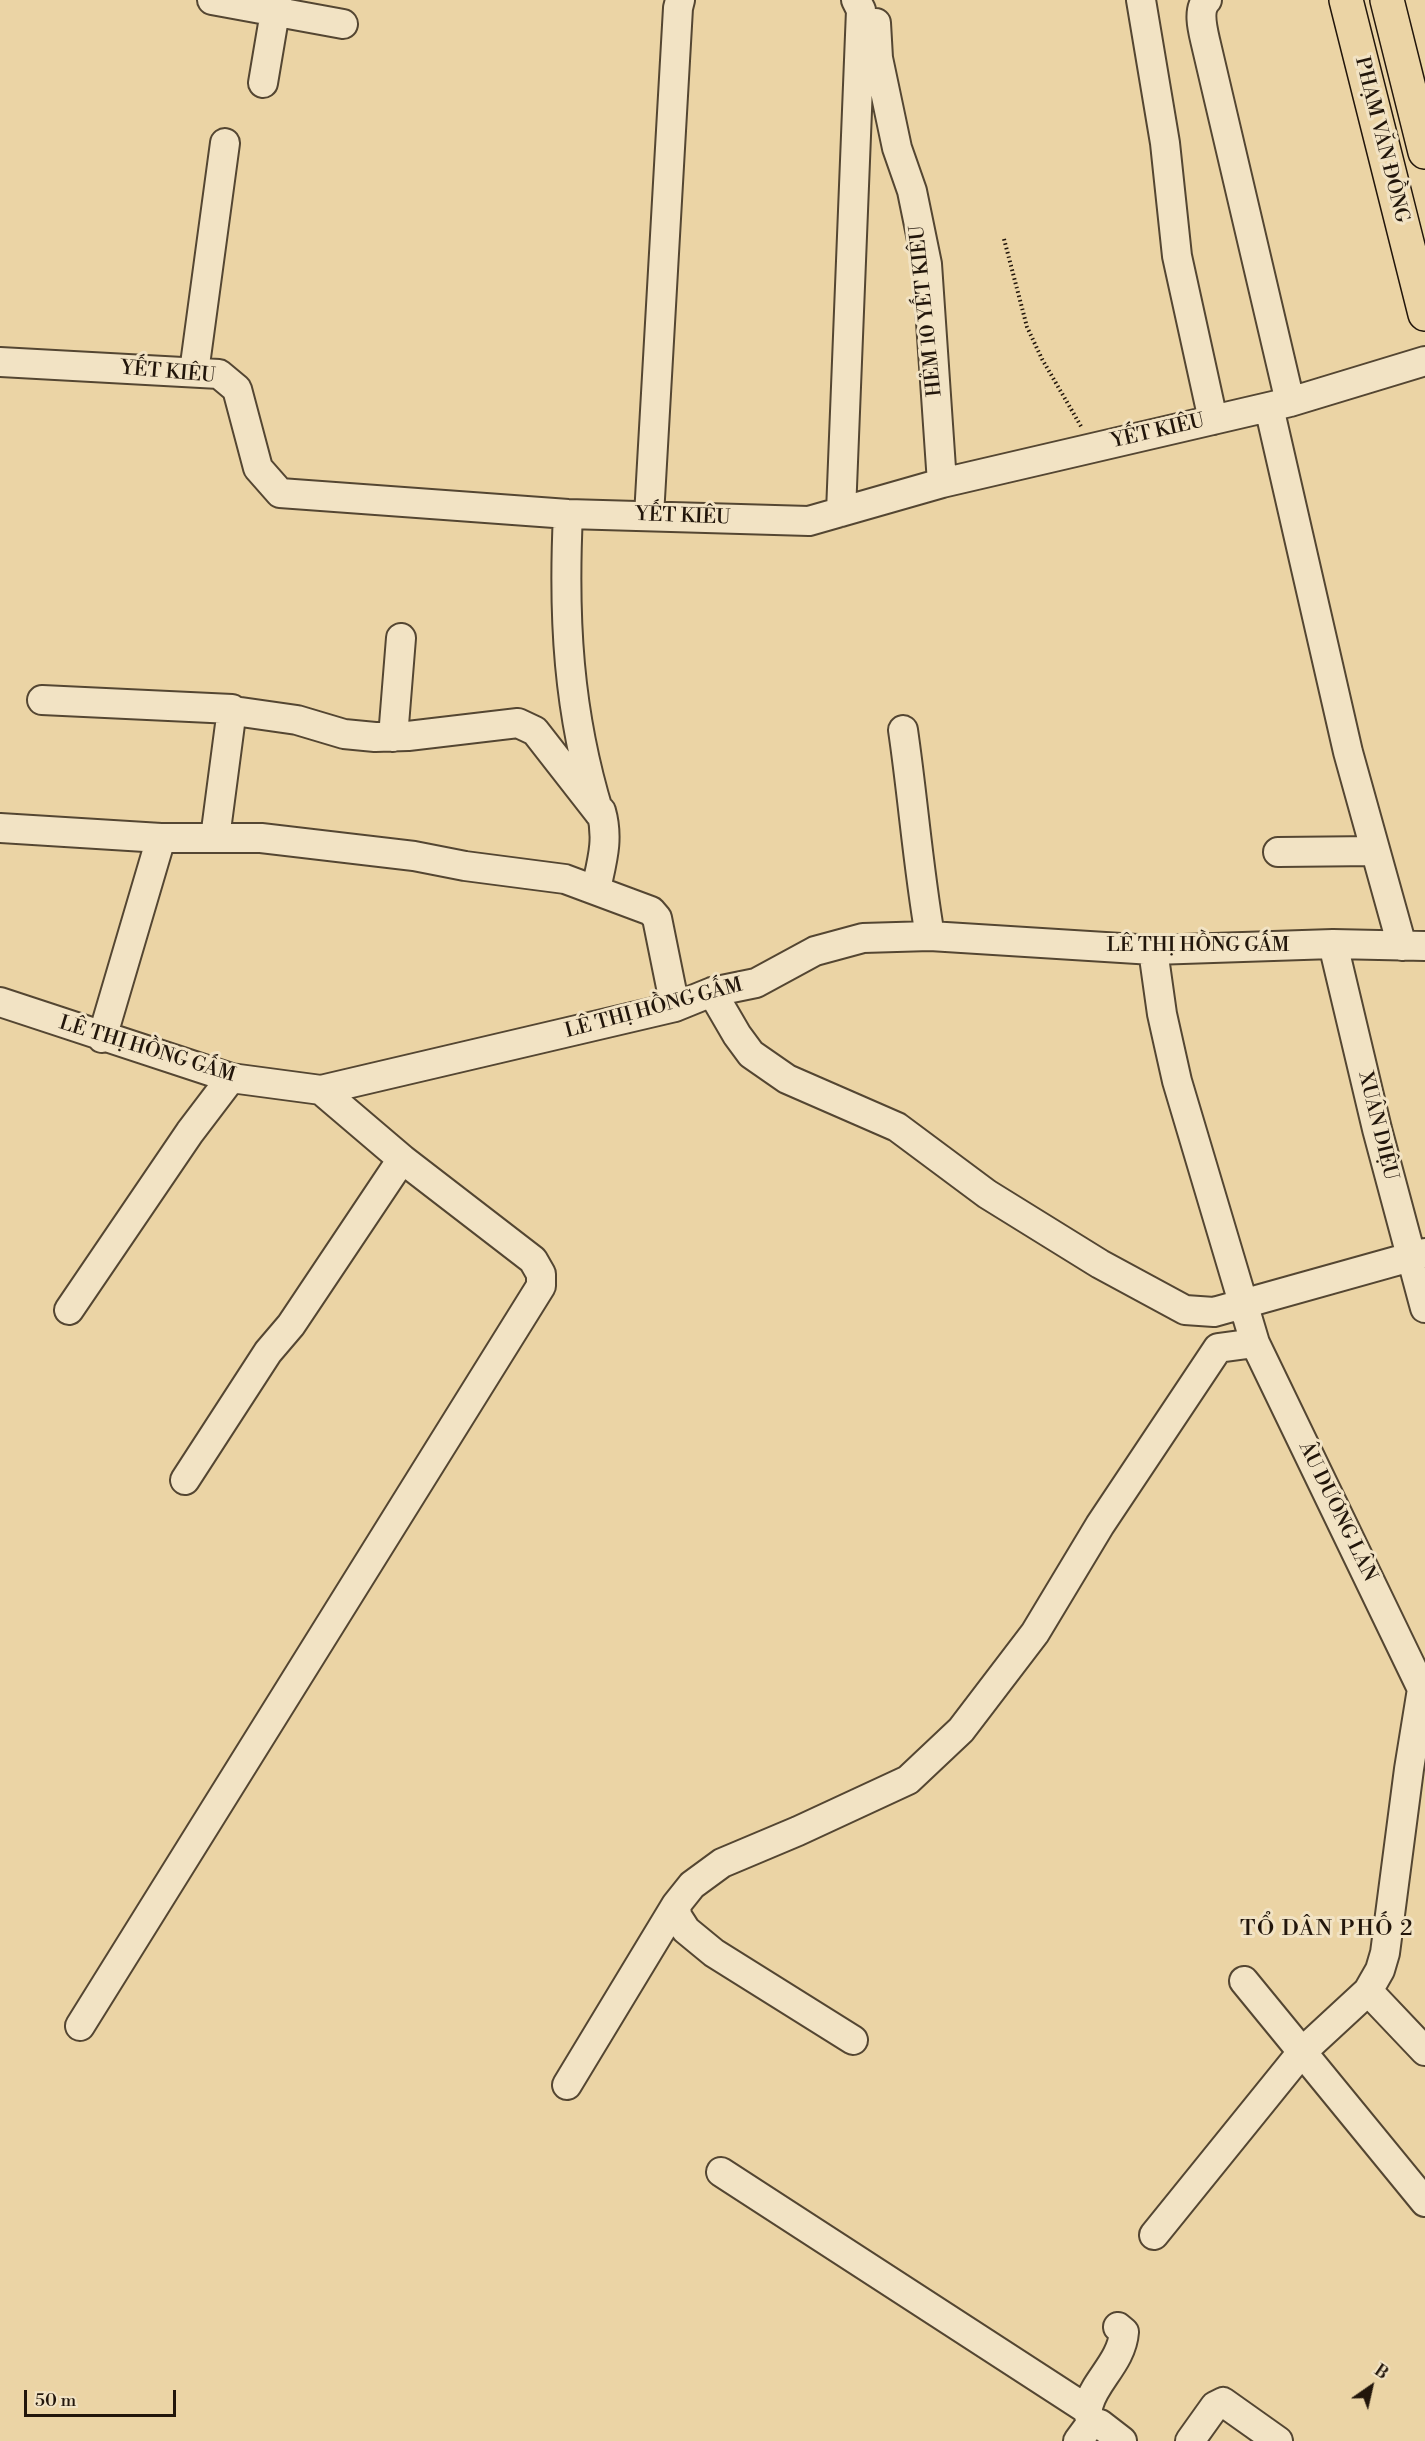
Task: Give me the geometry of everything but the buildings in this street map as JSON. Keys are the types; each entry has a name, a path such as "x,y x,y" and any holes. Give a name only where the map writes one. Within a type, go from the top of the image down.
{"main road":[{"name":"PHẠM VĂN ĐỒNG","path":"1346,0 1425,314"},
{"name":"PHẠM VĂN ĐỒNG","path":"1387,0 1425,152"}],"street":[{"path":"212,0 276,7 343,24"},
{"path":"649,516 680,0"},
{"path":"1141,0 1163,125 1177,256 1213,420"},
{"path":"1207,0 1204,4 1202,23 1348,752 1375,851 1413,946"},
{"path":"841,512 863,2"},
{"name":"HẺM 10 YẾT KIÊU","path":"863,2 878,58 897,148 912,191 927,264 942,483"},
{"path":"264,84 276,7"},
{"path":"194,372 225,142"},
{"name":"YẾT KIÊU","path":"0,362 219,374 237,389 258,468 280,493 568,513 809,521 942,483 1279,405 1425,362"},
{"path":"568,513 566,591 572,688 582,753 599,813"},
{"path":"393,736 401,638"},
{"path":"42,700 232,709 215,838"},
{"path":"242,712 297,720 344,734 393,736 518,723 527,726 535,731 599,813 601,811 606,836 596,889"},
{"path":"903,730 912,793 920,882 930,936"},
{"path":"0,828 161,838 261,838 414,856 465,866 554,877 596,889 651,911 657,918 675,1007"},
{"path":"102,1038 161,838"},
{"path":"1278,852 1375,851"},
{"name":"LÊ THỊ HỒNG GẤM","path":"0,1002 102,1038 231,1078 321,1090 675,1007 712,992 756,983 815,951 863,938 930,936 1153,950 1334,944 1413,946"},
{"name":"XUÂN DIỆU","path":"1334,944 1377,1129 1418,1255 1425,1308"},
{"name":"ÂU DƯƠNG LÂN","path":"1153,950 1162,1014 1177,1082 1255,1343 1424,1682 1409,1769 1385,1953 1380,1970 1368,1991 1302,2052 1154,2235"},
{"path":"712,992 751,1054 788,1078 897,1128 987,1194 1100,1264 1185,1310 1214,1312 1418,1255"},
{"path":"69,1310 190,1132 231,1078"},
{"path":"80,2026 541,1286 541,1274 532,1260 402,1159 321,1090"},
{"path":"185,1480 268,1352 291,1325 402,1159"},
{"path":"567,2085 676,1905 692,1885 723,1863 908,1780 961,1730 1035,1633 1100,1525 1218,1348 1255,1343"},
{"path":"676,1905 677,1917 686,1930 714,1953 853,2040"},
{"path":"1244,1982 1425,2202"},
{"path":"1368,1991 1425,2051"},
{"path":"721,2172 1086,2424 1100,2424 1122,2441"},
{"path":"1086,2424 1089,2402 1110,2370 1124,2339 1124,2332 1119,2327"},
{"path":"1190,2441 1215,2406 1223,2402 1278,2441"}],"path":[{"path":"1004,238 1031,335 1092,447"}],"district":[{"name":"TỔ DÂN PHỐ 2","path":"1327,1930"}]}
